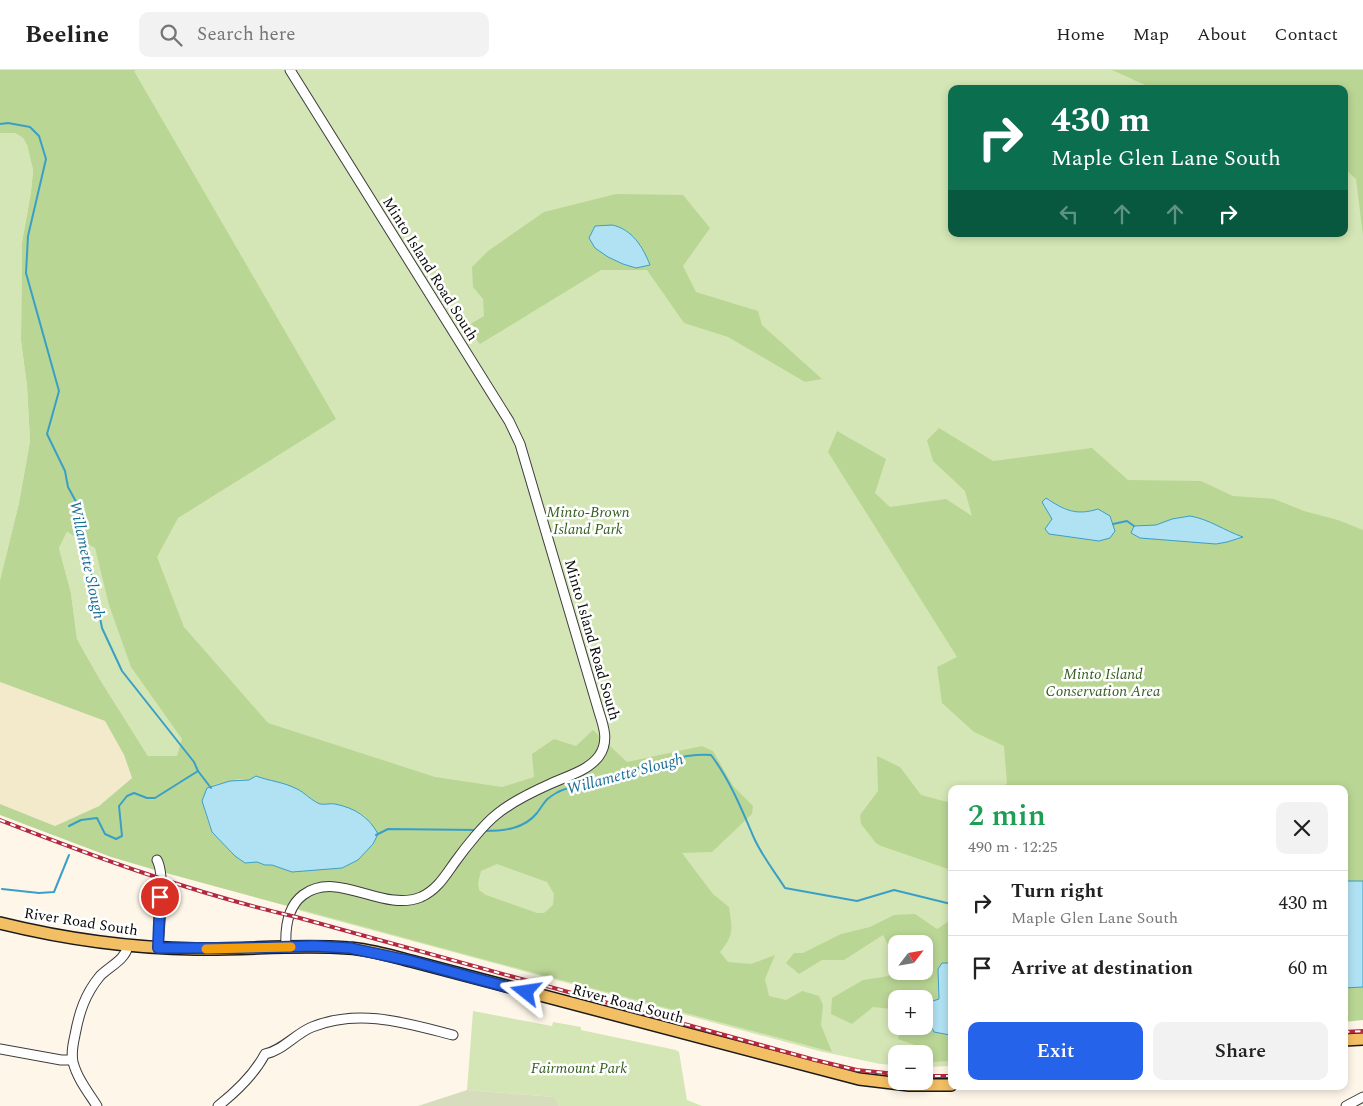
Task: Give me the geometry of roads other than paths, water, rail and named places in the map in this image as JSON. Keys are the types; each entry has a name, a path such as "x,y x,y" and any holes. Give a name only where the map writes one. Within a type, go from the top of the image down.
{"main road":[{"name":"River Road South","path":"0,923 63,937 128,946 198,949 314,946 350,948 376,953 858,1079 910,1085 948,1085"},
{"path":"1348,1040 1363,1039"}],"street":[{"name":"Minto Island Road South","path":"286,947 290,911 301,897 310,891 319,887 329,886 392,900 406,901 426,894 440,883 458,857 494,816 543,787 579,772 598,757 604,746 604,727 526,462 513,427 290,70"},
{"path":"157,860 160,866 161,880 158,948"},
{"path":"97,1106 72,1060 77,1022 84,1001 100,976 126,953 128,946"},
{"path":"218,1106 241,1087 266,1054 276,1051 296,1035 324,1023 351,1017 380,1018 453,1035"},
{"path":"0,1049 61,1060 72,1060"},
{"path":"1346,1106 1363,1097"}],"water":[{"path":"612,225 625,230 636,240 650,265 636,268 623,264 595,248 589,238 595,226"},
{"path":"1046,498 1070,511 1083,512 1098,509 1110,516 1115,531 1110,538 1099,541 1049,534 1045,529 1052,519 1042,502"},
{"path":"1190,516 1243,537 1216,544 1140,538 1131,533 1134,526 1156,525 1172,519"},
{"path":"256,776 300,790 320,804 335,804 361,814 378,834 373,844 358,860 342,868 292,872 257,862 245,863 235,856 212,832 202,801 207,788 230,781 249,780"},
{"path":"1348,881 1363,881 1363,987 1348,988"},
{"path":"942,963 948,963 948,1035 934,1032 933,1030 933,1001 939,999 938,969"}],"waterway":[{"name":"Willamette Slough","path":"0,124 8,123 30,127 39,136 46,159 28,236 26,273 59,391 47,434 65,471 68,487 80,509 79,526 85,540 102,628 122,671 194,762 198,771"},
{"path":"1113,524 1127,521 1134,526"},
{"name":"Willamette Slough","path":"484,831 506,830 526,823 548,799 568,788 670,759 685,756 711,755 730,785 761,851 785,888 857,901 894,890 948,903"},
{"path":"69,826 81,820 97,818 105,834 116,839 122,836 119,806 127,796 134,793 147,798 155,798 198,771 211,788"},
{"name":"Willamette Slough","path":"376,835 388,829 477,830"},
{"path":"2,889 39,893 54,892 69,855"}],"railway":[{"path":"0,820 73,848 183,886 258,908 815,1060 857,1070 888,1073"},
{"path":"1348,1032 1363,1031"},
{"path":"933,1076 948,1076"}],"park label":[{"name":"Minto-Brown Island Park","path":"588,520"},
{"name":"Minto Island Conservation Area","path":"1103,682"},
{"name":"Fairmount Park","path":"579,1068"}]}
